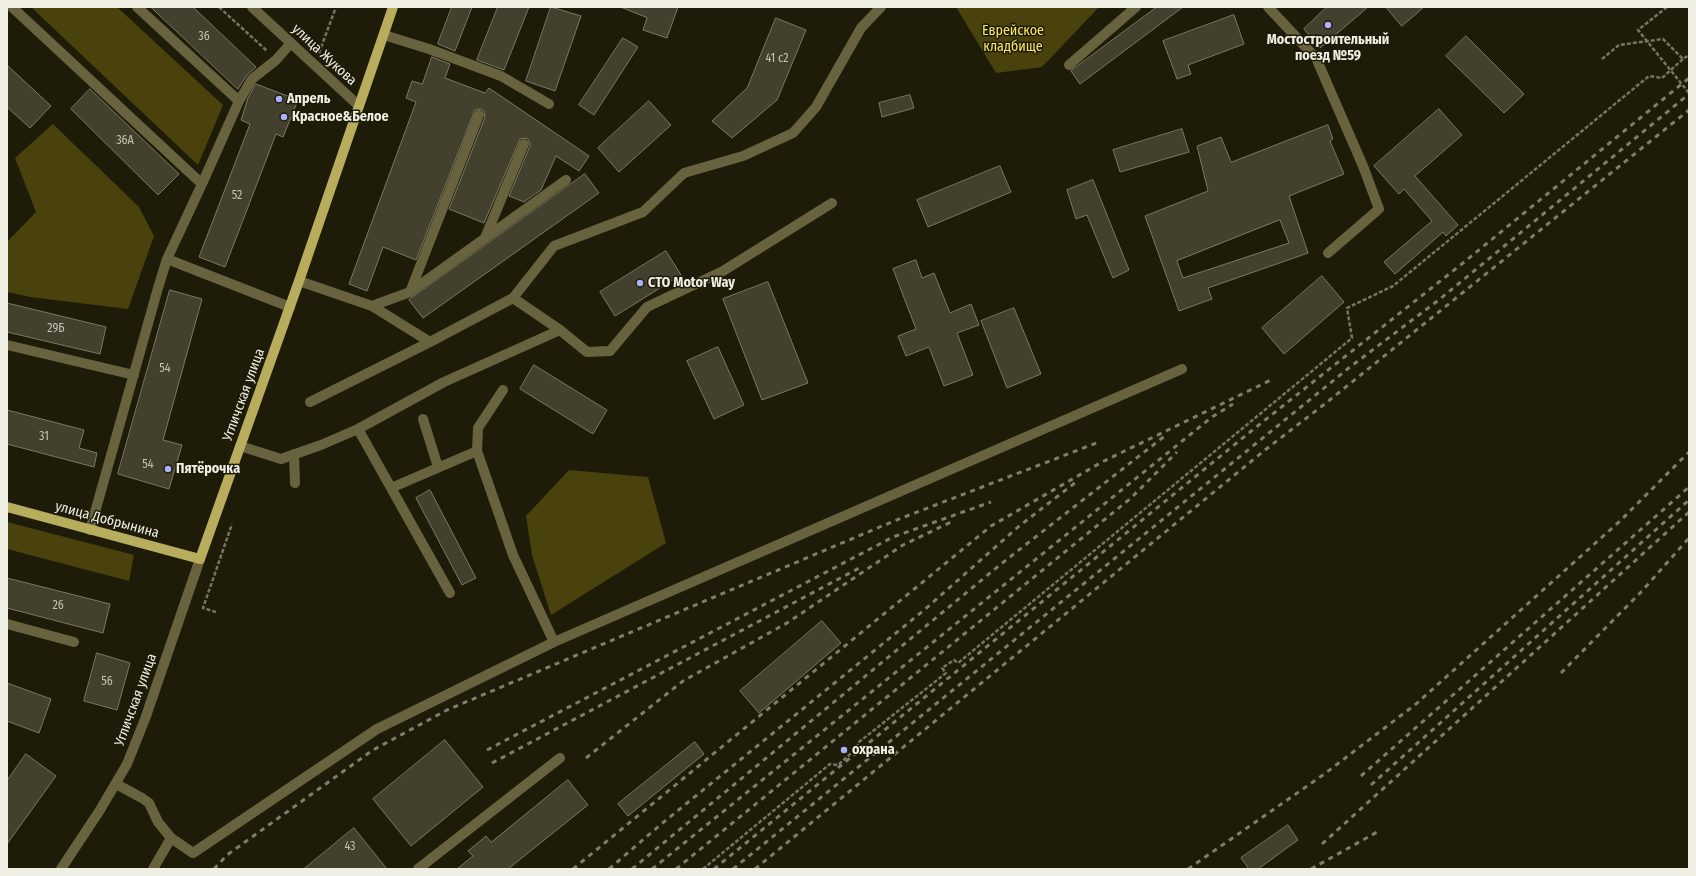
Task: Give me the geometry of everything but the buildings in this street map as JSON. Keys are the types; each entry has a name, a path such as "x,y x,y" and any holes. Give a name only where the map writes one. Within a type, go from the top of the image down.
{"main road":[{"name":"Угличская улица","path":"200,559 299,281 393,7"},
{"name":"улица Добрынина","path":"7,507 200,559"}],"street":[{"path":"12,7 202,184"},
{"path":"137,7 239,101"},
{"name":"улица Жукова","path":"252,7 359,106"},
{"path":"310,402 430,342 513,298 554,246 643,212 684,173 743,156 793,133 816,107 861,28 881,7"},
{"path":"1069,65 1136,7"},
{"path":"1268,7 1316,58 1363,166 1379,209 1328,253"},
{"path":"384,35 429,49 501,76 549,104"},
{"path":"90,530 167,259 239,101 252,79 276,60 291,43"},
{"path":"410,292 479,115"},
{"path":"485,238 524,144"},
{"path":"372,306 410,292 566,180"},
{"path":"513,298 560,330 587,352 610,351 647,307 723,271 832,204"},
{"path":"167,259 290,306"},
{"path":"299,281 372,306 430,342"},
{"path":"240,446 281,459 321,445 358,429 444,382 560,330"},
{"path":"7,345 134,375"},
{"path":"116,784 149,803 158,822 171,838 193,853 377,729 554,642 1182,369"},
{"path":"503,390 478,428 477,451 513,555 554,642"},
{"path":"423,419 438,467"},
{"path":"358,429 450,593"},
{"path":"391,488 477,451"},
{"path":"294,454 295,482"},
{"name":"Угличская улица","path":"61,869 116,784 136,744 200,559"},
{"path":"7,624 74,642"},
{"path":"418,869 560,758"},
{"path":"152,869 171,838"}],"path":[{"path":"219,7 276,60"},
{"path":"314,64 336,7"},
{"path":"1667,7 1638,30 1689,93"},
{"path":"1602,59 1619,45 1663,39 1682,59"},
{"path":"703,869 830,764 838,765 856,749 859,742 946,673 942,668 954,660 958,663 1352,338 1347,308 1393,286 1649,76 1662,78 1682,59 1689,55"},
{"path":"216,612 203,608 232,524"}],"green space":[{"path":"31,7 117,7 223,105 198,165"},
{"name":"Еврейское кладбище","path":"956,7 1099,7 1042,67 996,73"},
{"path":"53,124 139,207 154,236 128,309 30,297 7,292 7,242 36,212 15,158"},
{"path":"569,470 648,477 666,543 551,615 532,555 526,516"},
{"path":"7,522 134,555 129,581 7,549"}],"railway":[{"path":"714,869 1255,428 1463,263 1689,78"},
{"path":"733,869 1350,367 1440,299 1689,94"},
{"path":"755,869 1265,450 1326,403 1689,110"},
{"path":"573,869 991,526 1102,462 1273,379"},
{"path":"652,869 1212,417 1233,404"},
{"path":"632,869 1001,564 1166,435"},
{"path":"214,869 227,855 373,750 447,710 894,521 1099,442"},
{"path":"676,869 1131,498 1177,452"},
{"path":"1188,869 1323,775 1416,704 1620,521 1689,452"},
{"path":"609,869 665,821 923,611 1018,527 1076,482"},
{"path":"1361,776 1689,487"},
{"path":"1371,785 1689,500"},
{"path":"487,750 893,537 991,502"},
{"path":"1322,844 1689,512"},
{"path":"586,758 683,681 787,623 903,545 951,522"},
{"path":"1561,673 1641,592 1689,538"},
{"path":"492,763 863,566"},
{"path":"1311,869 1379,831"}],"place":[{"name":"Мостостроительный поезд №59","path":"1328,25"},
{"name":"Апрель","path":"279,99"},
{"name":"Красное&Белое","path":"284,117"},
{"name":"СТО Motor Way","path":"640,283"},
{"name":"Пятёрочка","path":"168,469"},
{"name":"охрана","path":"844,750"}]}
